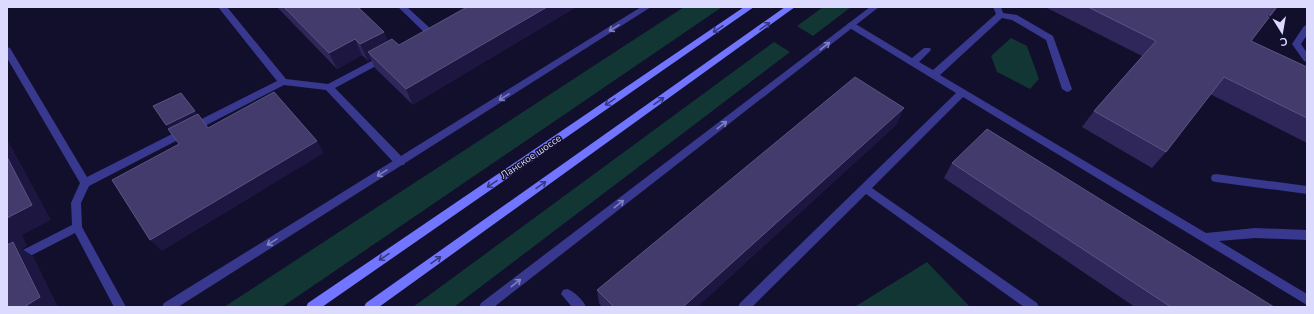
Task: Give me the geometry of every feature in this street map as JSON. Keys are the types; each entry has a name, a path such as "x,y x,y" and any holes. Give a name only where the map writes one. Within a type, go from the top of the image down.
{"main road":[{"name":"Ланское шоссе","path":"312,307 750,7"},
{"path":"370,307 791,7"}],"street":[{"path":"222,7 282,82"},
{"path":"402,7 430,33"},
{"path":"168,307 647,7"},
{"path":"485,307 875,7"},
{"path":"934,75 999,11 1014,17 1050,38 1067,89"},
{"path":"851,25 1307,300"},
{"path":"1307,28 1296,44 1307,59"},
{"path":"7,50 84,183"},
{"path":"913,62 927,50"},
{"path":"120,307 77,227 76,203 84,183 282,82 329,87 390,55"},
{"path":"329,87 400,162"},
{"path":"744,307 963,92"},
{"path":"1216,178 1307,190"},
{"path":"865,188 1033,307"},
{"path":"7,263 77,227"},
{"path":"1204,238 1255,233 1307,235"},
{"path":"567,294 580,307"}],"green space":[{"path":"684,7 722,7 282,307 224,307"},
{"path":"823,7 851,7 813,36 797,26"},
{"path":"1011,38 1027,46 1039,79 1030,89 997,72 991,56"},
{"path":"774,42 790,52 454,307 413,307"},
{"path":"927,262 970,307 856,306"}],"building":[{"path":"284,7 358,7 384,32 360,44 355,39 329,53"},
{"path":"467,7 547,7 406,89 368,52 392,39 399,45"},
{"path":"1088,7 1277,7 1251,41 1307,67 1307,118 1224,77 1166,152 1094,111 1156,41"},
{"path":"855,77 904,108 683,307 614,307 597,290"},
{"path":"274,92 317,141 150,240 112,180 179,144 168,129 198,114 208,128"},
{"path":"181,93 195,111 166,125 153,106"},
{"path":"987,129 1274,307 1171,307 952,163"},
{"path":"7,157 32,205 7,218"},
{"path":"13,242 40,297 24,307 7,307 7,245"}]}
